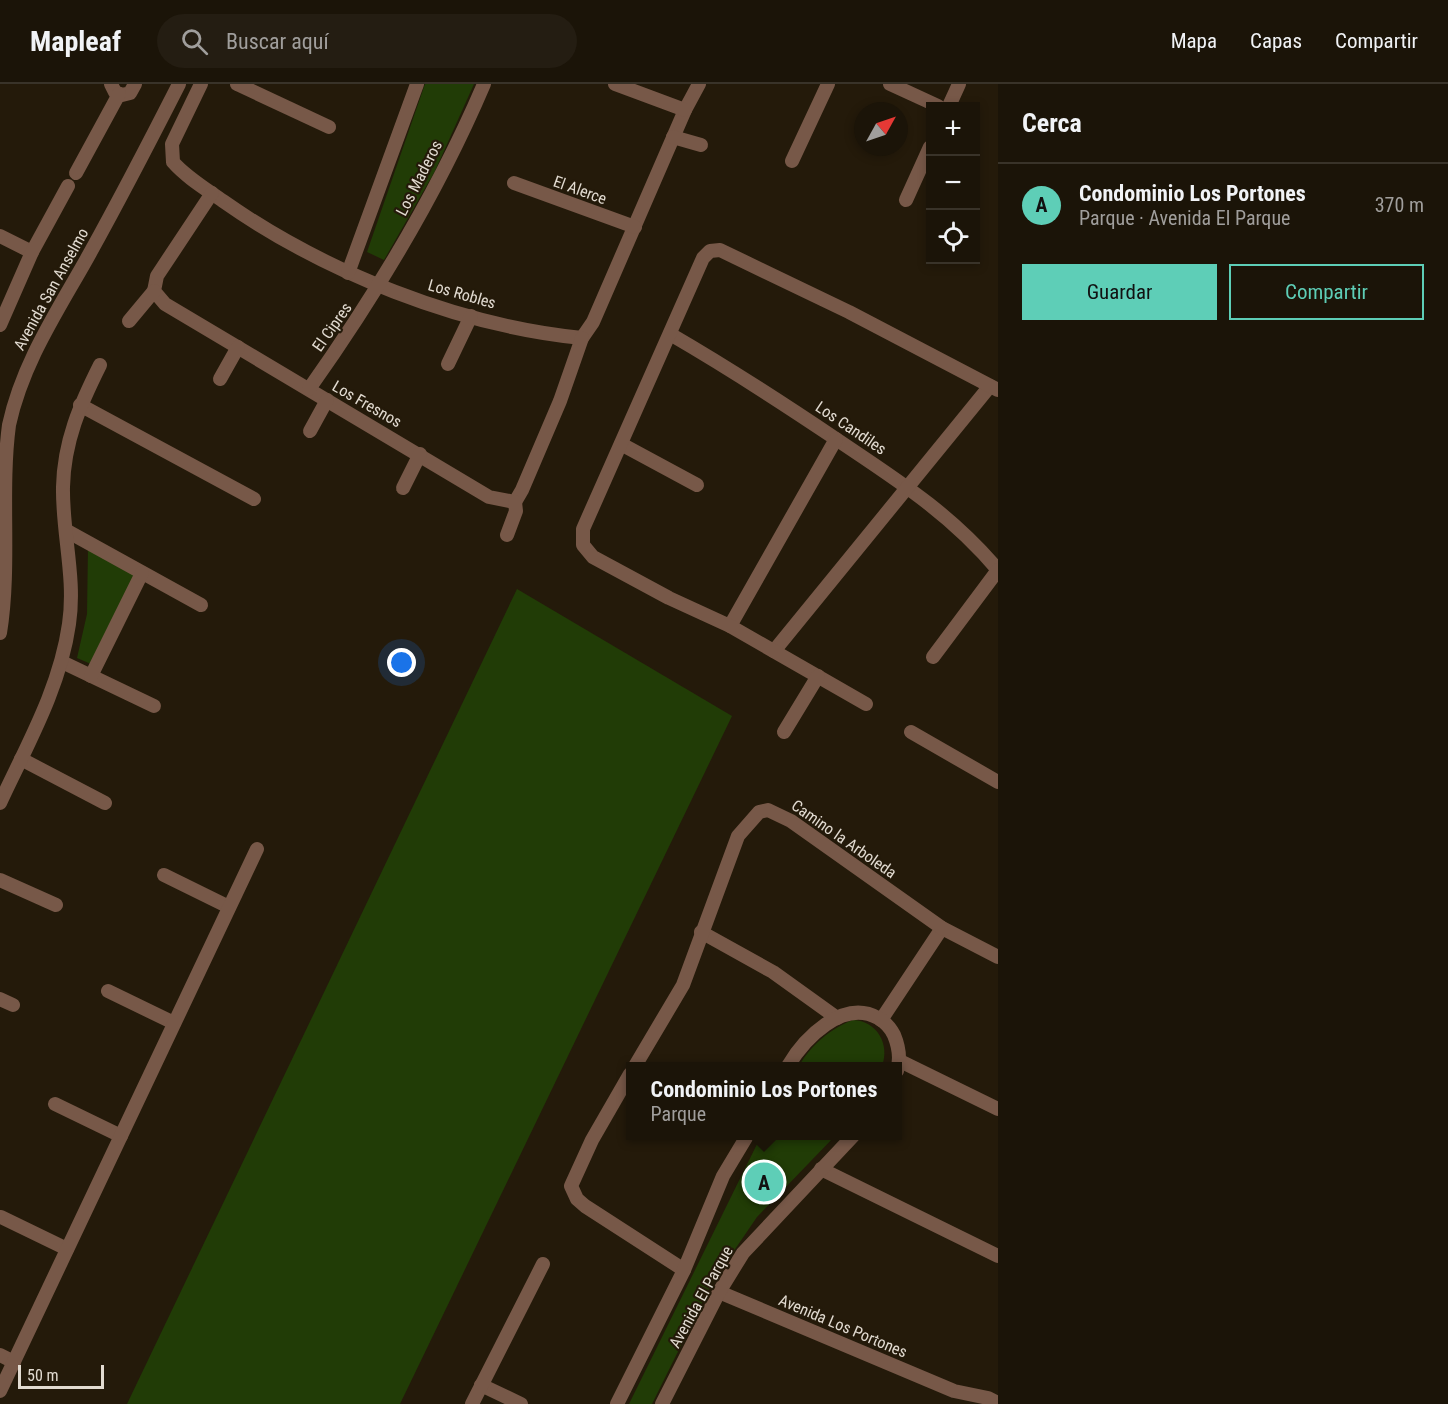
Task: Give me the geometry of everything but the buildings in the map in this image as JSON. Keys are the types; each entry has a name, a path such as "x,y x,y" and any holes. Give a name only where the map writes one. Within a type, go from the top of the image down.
{"street":[{"path":"76,173 115,89 130,93 135,84"},
{"name":"Avenida San Anselmo","path":"0,633 5,596 2,561 2,484 6,442 12,412 26,370 179,84"},
{"name":"Los Robles","path":"201,84 172,144 173,162 179,169 264,229 348,273 471,316 582,338"},
{"path":"237,84 329,127"},
{"name":"Los Maderos","path":"348,273 417,84"},
{"name":"Los Maderos","path":"380,284 423,210 484,84"},
{"path":"615,84 685,110"},
{"path":"507,535 516,511 515,502 560,400 582,338 593,322 685,110 699,84"},
{"path":"792,162 828,84"},
{"path":"890,84 929,102"},
{"path":"951,102 960,84"},
{"path":"674,137 701,145"},
{"path":"906,200 926,156"},
{"name":"El Alerce","path":"514,183 635,227"},
{"path":"0,325 32,252 68,186"},
{"path":"129,321 154,291 157,276 212,193"},
{"path":"0,236 32,252"},
{"path":"774,651 994,388 849,312 720,250 710,251 703,258 583,529 581,540 585,549 593,556 669,598 730,626 866,704"},
{"name":"El Cipres","path":"309,389 362,315 380,284"},
{"name":"Los Fresnos","path":"154,291 165,304 489,497 515,502"},
{"path":"448,364 471,316"},
{"name":"Los Candiles","path":"670,334 770,393 909,487 968,537 998,570"},
{"path":"220,379 238,347"},
{"path":"0,803 37,726 62,662 70,612 71,574 63,487 65,458 80,405 100,365"},
{"path":"310,431 327,400"},
{"path":"80,405 254,499"},
{"path":"730,626 836,439"},
{"path":"621,444 697,485"},
{"path":"403,488 420,454"},
{"path":"66,531 201,605"},
{"path":"933,657 998,570"},
{"path":"91,676 142,573"},
{"path":"62,662 154,706"},
{"path":"784,732 818,676"},
{"path":"911,732 998,782"},
{"path":"21,759 105,803"},
{"name":"Camino la Arboleda","path":"637,1062 683,985 738,836 759,812 768,810 791,820 942,928 998,957"},
{"path":"0,1391 256,849"},
{"path":"164,875 229,907"},
{"path":"0,880 56,904"},
{"path":"881,1020 942,928"},
{"path":"701,932 773,972 837,1018"},
{"path":"108,991 174,1023"},
{"path":"790,1062 798,1049 814,1033 837,1018 850,1013 867,1012 891,1028 898,1045 899,1062"},
{"path":"902,1067 998,1109"},
{"path":"626,1081 572,1178 573,1193 585,1206 684,1270"},
{"path":"55,1104 121,1136"},
{"name":"Avenida El Parque","path":"616,1404 684,1270 723,1176 745,1140"},
{"name":"Avenida El Parque","path":"662,1404 719,1292 748,1246 849,1140"},
{"path":"821,1169 998,1256"},
{"path":"1,1218 67,1249"},
{"path":"472,1404 543,1264"},
{"name":"Avenida Los Portones","path":"719,1292 954,1390 988,1398 998,1403"},
{"path":"0,1355 14,1362"},
{"path":"481,1385 521,1404"},
{"name":"Avenida Los Portones","path":"954,1390 967,1404"}],"green space":[{"path":"425,84 474,84 435,171 384,260 367,252"},
{"path":"88,547 134,575 91,664 77,658 87,614"},
{"path":"517,589 732,716 400,1404 127,1404"},
{"path":"853,1020 861,1021 875,1029 883,1042 883,1062 802,1062 822,1038"},
{"path":"759,1140 831,1140 757,1217 712,1283 652,1404 629,1404"}],"place":[{"name":"Condominio Los Portones","path":"764,1182"}]}
